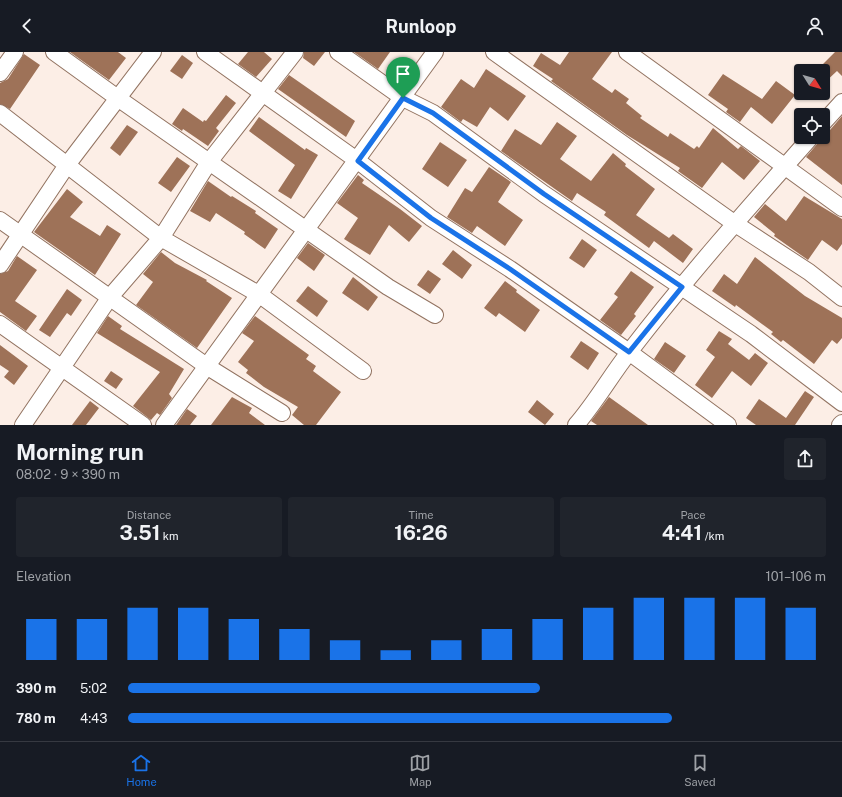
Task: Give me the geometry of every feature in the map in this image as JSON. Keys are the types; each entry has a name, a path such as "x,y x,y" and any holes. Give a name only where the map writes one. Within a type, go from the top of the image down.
{"street":[{"path":"0,73 14,52"},
{"path":"54,52 388,287 435,315"},
{"path":"0,265 67,165 119,99 153,52"},
{"path":"205,52 265,93 358,161 431,218 510,269 629,352 728,425"},
{"path":"23,425 110,297 161,238 209,162 265,93 295,52"},
{"path":"338,52 403,98 433,113 544,194 751,334 842,403"},
{"path":"164,425 358,161 435,52"},
{"path":"494,52 734,222 809,272 842,298"},
{"path":"627,52 842,208"},
{"path":"830,115 842,102"},
{"path":"0,113 161,238 260,295 363,371"},
{"path":"578,424 629,352 734,222 805,144"},
{"path":"0,220 20,236 208,366 282,413"},
{"path":"0,324 143,425"}],"building":[{"path":"70,52 118,52 126,58 109,80"},
{"path":"248,52 264,52 272,59 256,77 238,64"},
{"path":"304,52 325,52 314,66 303,58"},
{"path":"354,52 390,52 378,69"},
{"path":"569,52 612,52 592,79 612,93 615,89 629,99 626,103 642,116 640,118 668,137 670,133 694,149 697,146 699,148 713,128 738,149 741,146 760,161 744,180 722,162 702,188 678,171 680,168 627,135 551,81 553,79 533,66 541,53 560,65"},
{"path":"835,52 842,52 842,76 837,71 830,78 830,64 823,64"},
{"path":"24,54 40,65 10,109 0,104 0,83 8,79"},
{"path":"182,55 193,63 182,79 170,71"},
{"path":"486,69 526,96 508,121 490,107 477,127 463,119 461,122 441,107 461,79 474,88"},
{"path":"723,74 762,99 776,81 794,94 794,96 772,124 751,107 740,122 726,112 728,109 708,95"},
{"path":"289,75 355,121 346,137 278,89"},
{"path":"226,95 236,103 216,128 219,131 208,146 183,129 182,131 172,124 183,108 203,122 204,120 206,121"},
{"path":"842,116 842,185 806,157 817,144 830,144 830,130"},
{"path":"259,117 305,150 306,148 318,155 291,199 278,191 295,165 249,131"},
{"path":"557,122 577,136 560,159 591,181 613,153 626,164 625,166 655,189 636,215 669,238 673,234 693,249 683,263 654,241 649,248 604,215 606,212 577,193 572,201 501,151 515,129 541,145"},
{"path":"127,125 138,132 120,156 110,148"},
{"path":"440,142 467,160 448,187 422,169"},
{"path":"177,157 190,166 171,192 158,183"},
{"path":"489,167 511,182 498,202 523,220 505,246 477,226 472,233 447,217 465,188 472,192"},
{"path":"358,175 364,180 362,183 422,226 409,242 389,225 370,255 344,239 358,218 337,203"},
{"path":"208,181 231,197 232,196 256,211 255,213 278,229 265,249 244,234 245,232 216,213 210,222 190,211"},
{"path":"67,189 83,202 70,217 100,236 107,225 121,234 95,275 34,232"},
{"path":"804,196 842,219 842,244 837,251 822,240 808,260 774,236 775,234 754,217 765,204 786,221"},
{"path":"582,239 597,250 584,268 569,258"},
{"path":"308,243 325,255 314,271 297,258"},
{"path":"453,250 472,265 462,279 442,264"},
{"path":"161,252 175,263 207,280 206,281 232,298 197,348 136,305 153,282 143,274"},
{"path":"17,256 37,270 15,301 37,316 26,331 0,312 0,274 8,271"},
{"path":"755,257 805,296 842,318 842,338 837,344 832,340 814,364 783,340 781,342 771,334 773,332 736,305 735,307 712,291 724,274 737,284"},
{"path":"428,270 441,279 430,294 417,285"},
{"path":"631,271 654,287 634,314 636,316 621,335 600,320 618,297 614,294"},
{"path":"353,277 378,297 368,311 342,293"},
{"path":"505,281 517,290 516,292 540,310 525,332 499,313 496,317 484,308"},
{"path":"308,286 328,301 317,317 296,301"},
{"path":"67,289 82,300 71,316 67,313 50,337 39,330"},
{"path":"108,316 122,326 120,329 184,369 169,394 172,398 160,415 157,413 151,420 133,406 160,372 97,333"},
{"path":"255,316 309,355 306,359 316,366 313,371 341,392 316,425 304,425 292,415 298,407 264,387 246,373 248,370 238,362 254,341 242,333"},
{"path":"719,331 732,339 728,344 749,360 755,353 768,363 751,386 732,371 712,398 695,385 715,357 706,350"},
{"path":"581,341 599,353 588,370 570,357"},
{"path":"665,342 686,356 674,373 654,359"},
{"path":"0,345 28,366 14,385 4,377 9,371 0,365"},
{"path":"111,371 123,379 116,389 104,381"},
{"path":"805,391 814,397 795,425 756,425 746,418 759,399 786,418"},
{"path":"232,397 252,408 249,413 265,425 211,425"},
{"path":"609,397 648,425 597,425 591,421"},
{"path":"537,400 554,414 545,425 528,412"},
{"path":"90,401 99,408 86,425 72,425"},
{"path":"187,409 197,416 190,425 176,425"}],"route":[{"path":"403,98 433,113 544,194 682,287 629,352 510,269 431,218 358,161 403,98"}]}
